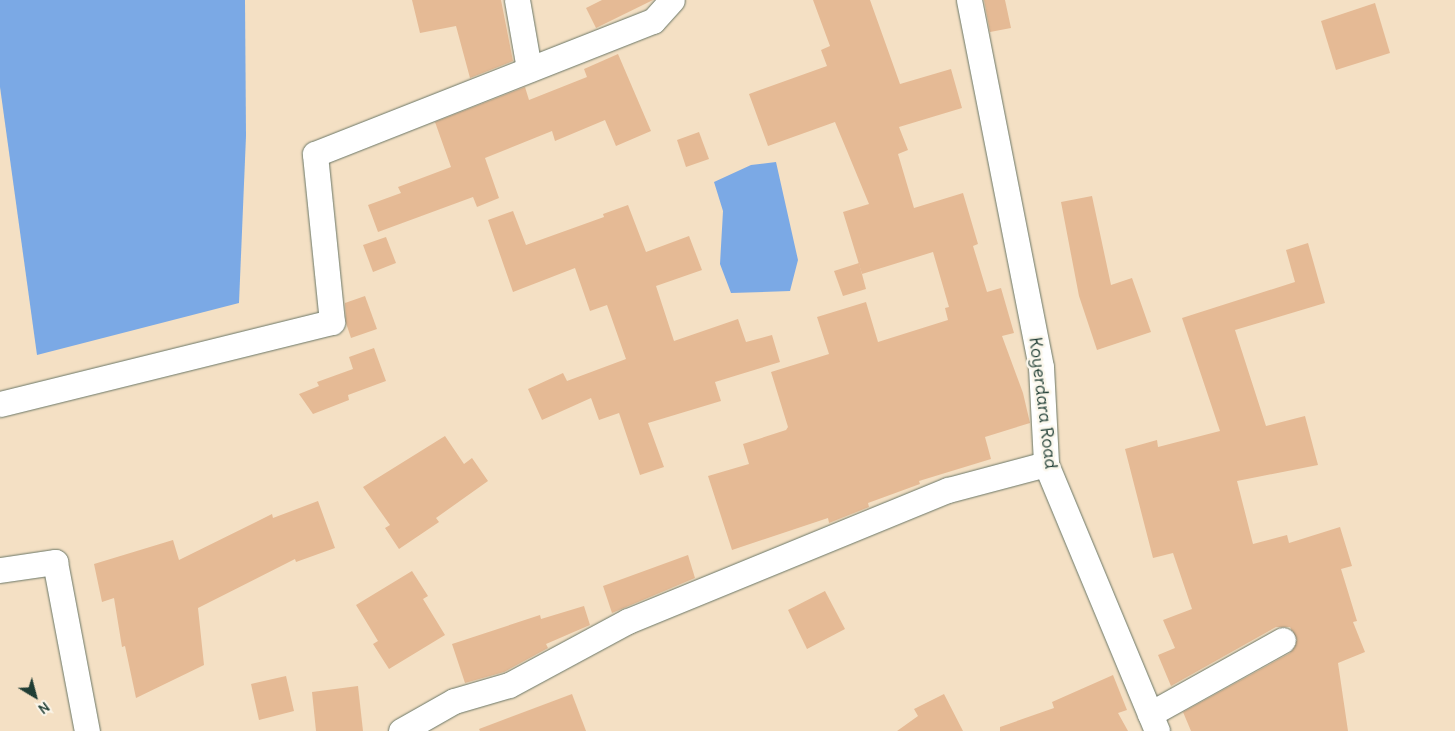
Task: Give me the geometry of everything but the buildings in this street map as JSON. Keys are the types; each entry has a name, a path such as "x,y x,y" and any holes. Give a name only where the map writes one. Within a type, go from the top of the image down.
{"street":[{"path":"517,0 529,69"},
{"path":"0,404 332,322 315,154 653,21 672,0"},
{"name":"Koyerdara Road","path":"968,0 1041,367 1046,464 1154,723"},
{"path":"401,731 454,701 509,685 628,621 948,490 1046,464"},
{"path":"0,570 55,562 86,731"},
{"path":"1154,723 1283,640"}],"water":[{"path":"0,0 245,0 246,136 239,303 37,355 0,87"},
{"path":"776,162 798,260 790,291 731,293 720,264 723,211 714,182 751,165"}]}
